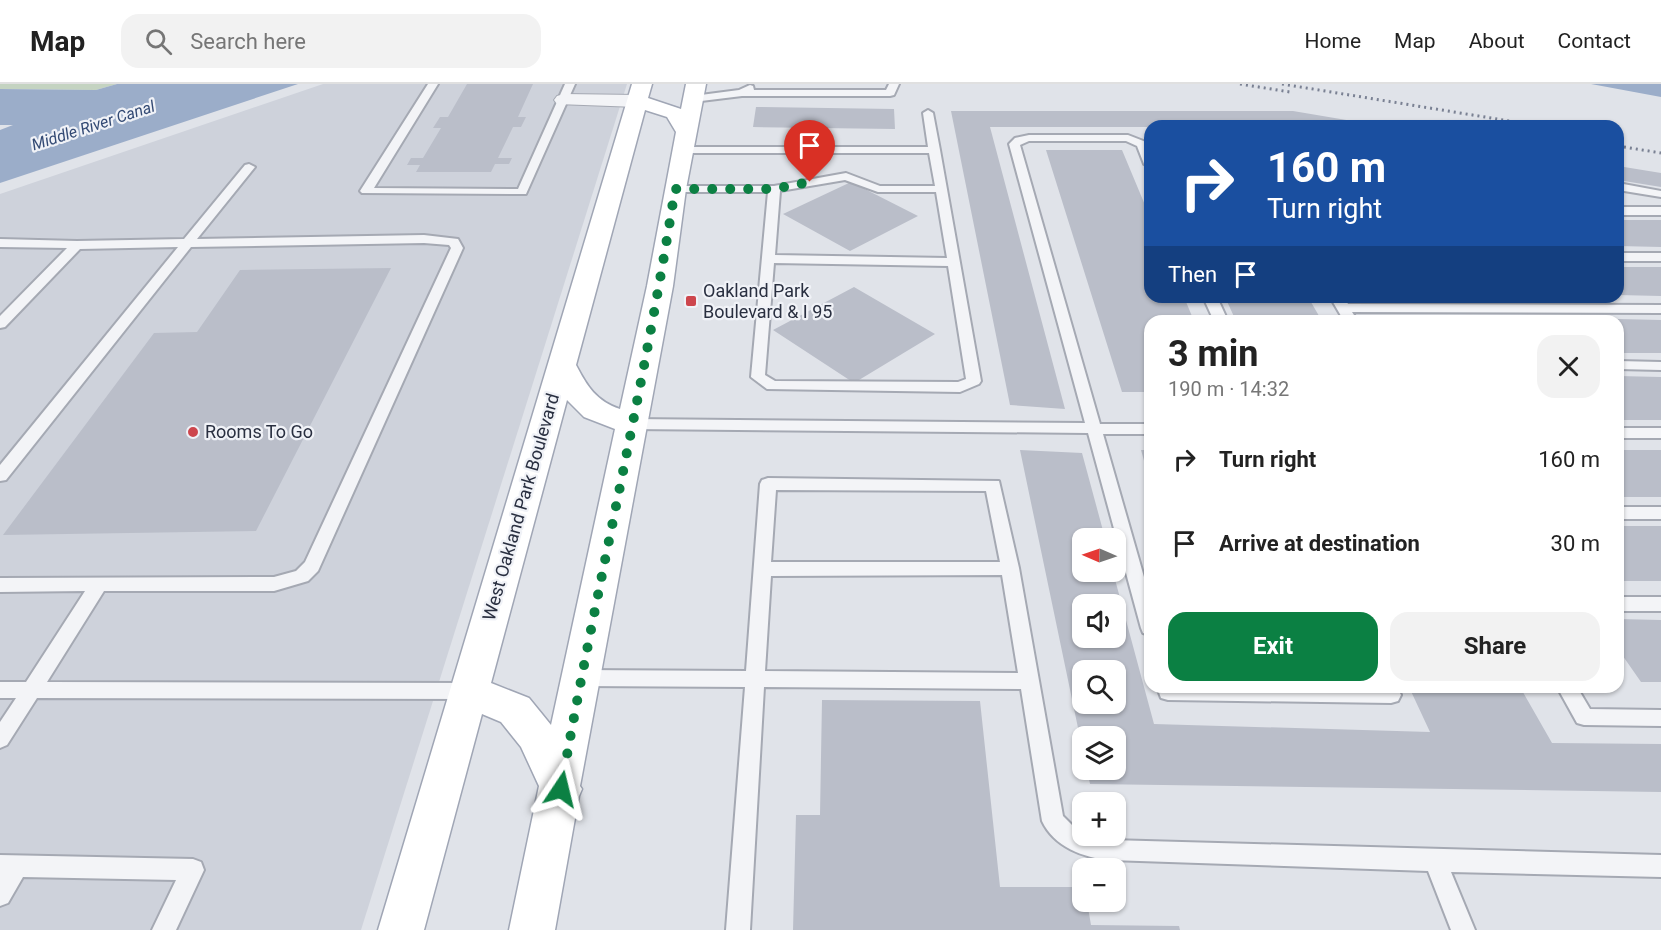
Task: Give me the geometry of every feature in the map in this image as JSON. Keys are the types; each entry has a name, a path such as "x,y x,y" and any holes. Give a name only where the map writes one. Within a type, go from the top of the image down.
{"main road":[{"path":"532,930 561,789 580,678 660,286 685,140 691,89 665,94 639,92"},
{"path":"639,92 674,113 685,140"},
{"name":"West Oakland Park Boulevard","path":"401,930 639,92"},
{"path":"562,364 578,397 593,411 631,424"},
{"path":"469,691 515,710 537,736 561,789"}],"street":[{"path":"567,92 639,92"}],"lane":[{"path":"433,84 366,191 522,192 567,92"},
{"path":"742,93 753,84"},
{"path":"691,89 742,93 890,93 894,84"},
{"path":"774,189 758,377 772,386 960,387 974,381 928,113"},
{"path":"1144,149 1142,144 1128,138 1029,138 1019,140 1014,144 1144,606"},
{"path":"685,140 935,150"},
{"path":"0,476 249,167"},
{"path":"675,189 774,189 846,176 878,189 941,189"},
{"path":"1624,187 1661,194"},
{"path":"1624,211 1661,211"},
{"path":"0,243 77,245 424,239 454,242 457,248 312,566 302,576 274,584 0,585"},
{"path":"0,324 77,245"},
{"path":"1624,257 1661,257"},
{"path":"768,260 954,262"},
{"path":"1386,303 1661,309"},
{"path":"1624,365 1661,366"},
{"path":"631,424 1144,429"},
{"path":"1624,433 1661,433"},
{"path":"738,930 768,484 993,485 1010,568 1053,821 1070,837 1089,848 1435,861 1661,866"},
{"path":"1624,513 1661,513"},
{"path":"762,569 1010,568"},
{"path":"0,739 99,585"},
{"path":"1624,604 1661,604"},
{"path":"580,678 1028,681"},
{"path":"0,690 469,691"},
{"path":"1242,693 1391,695 1390,693"},
{"path":"1570,693 1584,717 1661,718"},
{"path":"1435,861 1463,930"},
{"path":"0,895 9,866 193,870 164,930"}],"shaded area":[{"path":"323,84 627,84 361,930 0,930 0,194"}],"green space":[{"path":"0,84 117,84 96,90 0,89"}],"water":[{"name":"Middle River Canal","path":"117,84 298,84 0,183 0,130 13,125 0,125 0,89 96,90"},
{"path":"1591,84 1661,84 1661,97"}],"building":[{"path":"467,84 533,84 518,117 526,117 521,127 513,127 498,158 512,158 509,164 495,164 491,172 416,172 420,165 407,165 411,158 423,158 441,128 433,128 440,117 448,117"},
{"path":"756,107 894,109 895,129 753,127"},
{"path":"951,111 1293,111 1346,120 1144,120 1144,127 990,127 1065,409 1010,405"},
{"path":"1046,150 1122,150 1144,203 1144,303 1186,303 1192,315 1144,315 1144,392 1122,392"},
{"path":"1624,167 1661,173 1661,187 1624,181"},
{"path":"851,182 918,216 850,251 783,214"},
{"path":"1624,220 1661,220 1661,247 1624,246"},
{"path":"1624,267 1661,267 1661,296 1624,295"},
{"name":"Rooms To Go","path":"391,268 256,531 3,535 154,333 197,332 240,270"},
{"path":"854,287 935,334 854,383 773,330"},
{"path":"1228,303 1312,303 1318,315 1233,315"},
{"path":"1624,319 1661,320 1661,353 1624,353"},
{"path":"1624,376 1661,377 1661,420 1624,420"},
{"path":"1020,450 1082,453 1102,528 1072,528 1072,582 1116,582 1119,594 1072,594 1072,648 1126,648 1126,620 1154,724 1430,732 1412,693 1523,693 1552,743 1661,744 1661,792 1090,784 1089,780 1126,780 1126,726 1078,726 1075,714 1126,714 1126,660 1072,660 1072,699"},
{"path":"1624,450 1661,450 1661,497 1624,497"},
{"path":"1624,526 1661,526 1661,581 1624,581"},
{"path":"1624,619 1661,620 1661,682 1641,682 1624,658"},
{"path":"822,700 980,701 1000,887 1072,887 1072,912 1089,912 1091,925 1179,926 1180,930 793,930 796,815 820,815"}],"railway":[{"path":"1240,84 1290,92"},
{"path":"1282,84 1503,120"},
{"path":"1624,147 1661,153"}],"place":[{"name":"Oakland Park Boulevard & I 95","path":"691,301"},
{"name":"Rooms To Go","path":"193,432"}],"route":[{"path":"561,789 580,678 660,286 675,189 774,189 810,182"}]}
